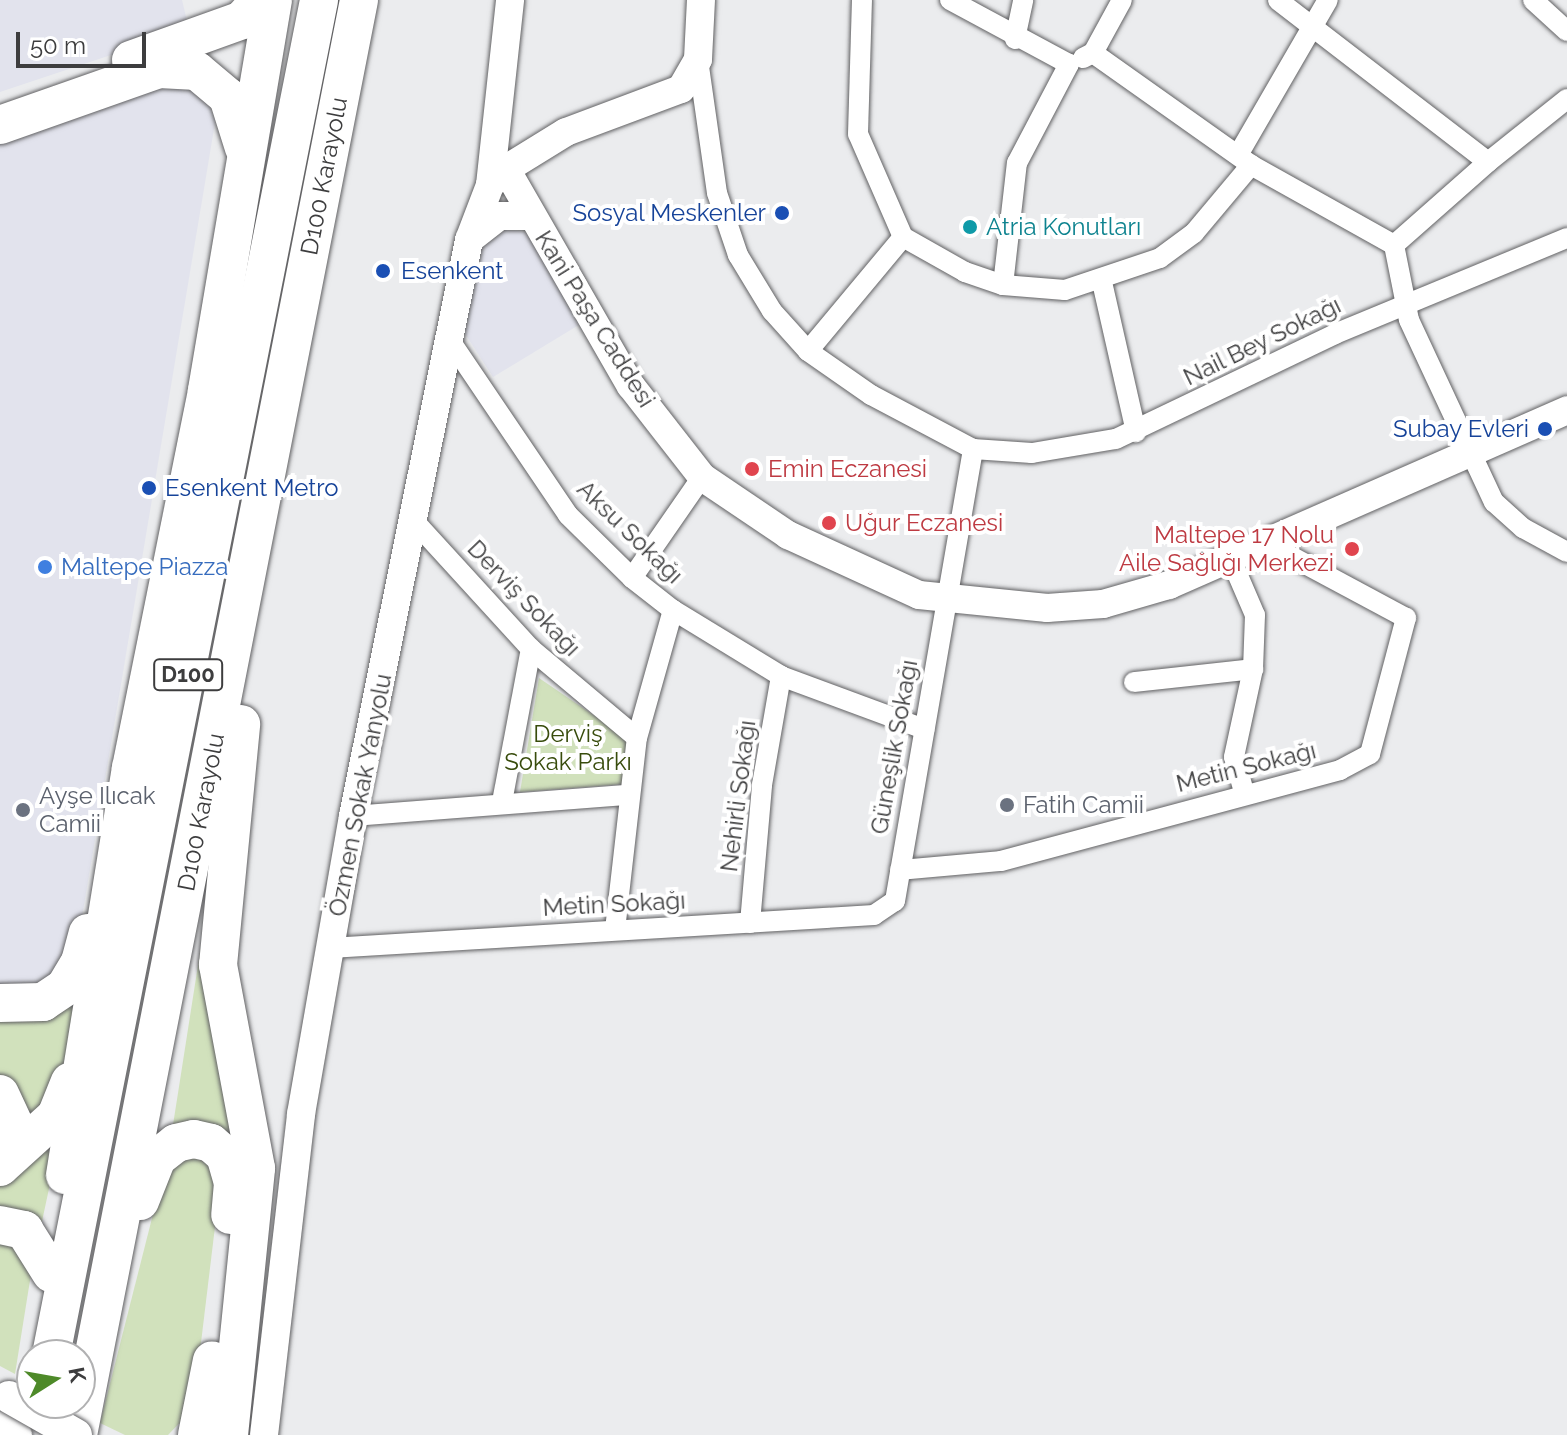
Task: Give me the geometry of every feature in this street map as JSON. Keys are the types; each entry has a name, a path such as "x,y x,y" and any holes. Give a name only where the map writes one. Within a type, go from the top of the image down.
{"highway":[{"path":"0,106 242,20 260,0"},
{"path":"52,1339 51,1273 98,964 131,768 207,390 273,0"},
{"path":"207,390 286,65 307,0"},
{"name":"D100 Karayolu","path":"55,1339 319,0"},
{"name":"D100 Karayolu","path":"77,1435 359,0"},
{"path":"0,125 159,69 197,71 228,97 246,156"},
{"path":"229,1435 256,1168 218,965 249,665 258,513"},
{"path":"0,1003 43,1002 65,987 80,962 131,768"},
{"path":"1,1167 56,1116 73,1075 98,964"},
{"path":"0,1094 15,1126 13,1148 1,1167"},
{"path":"107,1285 157,1158 176,1143 211,1143 225,1155 233,1183 207,1396 197,1435"},
{"path":"0,1225 24,1230 51,1273"}],"main road":[{"name":"Özmen Sokak Yanyolu","path":"264,1435 301,1114 353,816 415,522 469,240 498,177 510,0"},
{"path":"498,177 566,132 681,89 698,59 701,0"},
{"name":"Kani Paşa Caddesi","path":"498,177 532,216 631,386 702,477 788,535 844,564 945,601 1047,608 1103,604 1169,585 1567,410"},
{"name":"Kani Paşa Caddesi","path":"469,240 499,216 532,216"},
{"path":"12,1414 77,1435"}],"street":[{"path":"862,0 858,134 903,237 965,272 1003,285 1065,290 1102,282 1160,258 1194,233 1245,160 1311,27 1328,0"},
{"path":"950,0 1015,39 1069,64"},
{"path":"1015,39 1023,0"},
{"path":"1003,285 1017,163 1069,64 1093,53 1122,0"},
{"path":"1278,0 1488,162"},
{"path":"1533,0 1567,31"},
{"path":"1093,53 1245,160 1394,245 1405,303 1469,455 1494,502 1523,528 1562,541"},
{"name":"Nail Bey Sokağı","path":"698,59 717,193 738,255 772,311 808,351 871,395 973,449 1032,453 1078,448 1136,432 1405,303 1567,238"},
{"path":"1394,245 1488,162 1567,99"},
{"path":"808,351 903,237"},
{"path":"1102,282 1136,432"},
{"name":"Aksu Sokağı","path":"449,339 568,515 632,578 673,610 781,676 924,729"},
{"path":"945,601 973,449"},
{"path":"632,578 702,477"},
{"name":"Derviş Sokağı","path":"415,522 531,649 637,738"},
{"name":"Metin Sokağı","path":"900,870 1001,861 1244,792 1340,770 1370,754 1406,618 1266,543"},
{"path":"1230,557 1255,615 1253,669 1234,757 1244,792"},
{"name":"Güneşlik Sokağı","path":"895,901 945,601"},
{"path":"615,930 628,795 637,738 673,610"},
{"path":"502,802 531,649"},
{"path":"1134,682 1253,669"},
{"name":"Nehirli Sokağı","path":"750,923 762,785 781,676"},
{"path":"353,816 502,802 628,795"},
{"name":"Metin Sokağı","path":"330,948 874,915 895,901"}],"shaded area":[{"path":"0,0 182,0 189,29 0,92"},
{"path":"165,85 195,86 216,117 76,953 60,977 0,996 0,136"},
{"path":"500,229 532,233 582,323 493,377 462,329 476,247"}],"green space":[{"name":"Derviş Sokak Parkı","path":"539,678 627,738 624,784 520,792"},
{"path":"214,863 239,1155 173,1125"},
{"path":"83,998 66,1076 22,1142 0,1084 0,1015"},
{"path":"65,1114 41,1226 0,1212 0,1186 25,1165"},
{"path":"196,1150 221,1177 193,1409 168,1435 125,1435 100,1423 166,1163"},
{"path":"0,1236 10,1239 32,1268 21,1339 16,1339 15,1374 0,1366"}],"place":[{"name":"Sosyal Meskenler","path":"782,213"},
{"name":"Atria Konutları","path":"970,227"},
{"name":"Esenkent","path":"383,271"},
{"name":"Subay Evleri","path":"1545,429"},
{"name":"Emin Eczanesi","path":"752,469"},
{"name":"Esenkent Metro","path":"149,488"},
{"name":"Uğur Eczanesi","path":"829,523"},
{"name":"Maltepe 17 Nolu Aile Sağlığı Merkezi","path":"1352,549"},
{"name":"Maltepe Piazza","path":"45,567"},
{"name":"Fatih Camii","path":"1007,805"},
{"name":"Ayşe Ilıcak Camii","path":"23,810"}]}
